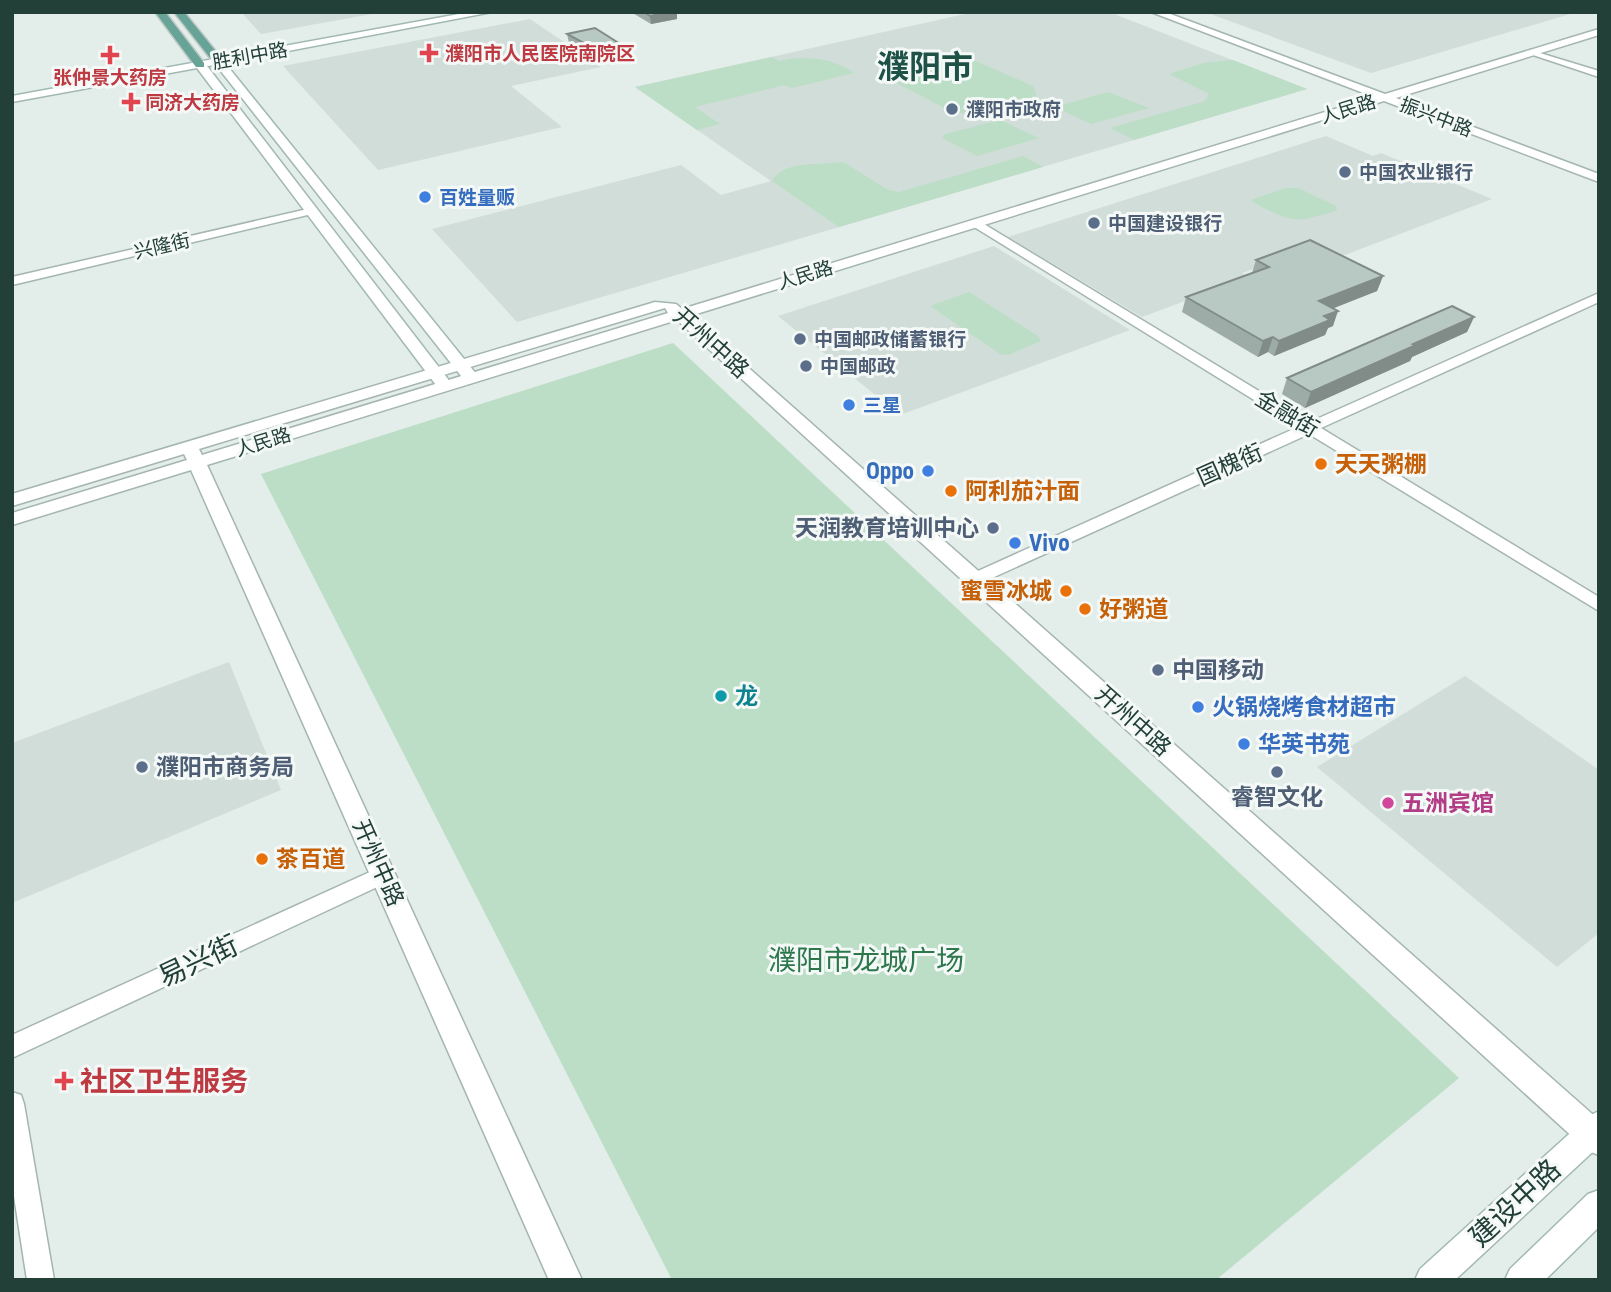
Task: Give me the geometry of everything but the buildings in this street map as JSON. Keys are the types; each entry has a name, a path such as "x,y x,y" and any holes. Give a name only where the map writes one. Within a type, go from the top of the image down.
{"main road":[{"path":"160,12 198,62"},
{"path":"178,12 216,59"}],"street":[{"name":"胜利中路","path":"216,59 460,12"},
{"name":"胜利中路","path":"12,93 487,12"},
{"name":"振兴中路","path":"1156,12 1599,172"},
{"name":"振兴中路","path":"1169,12 1599,178"},
{"name":"人民路","path":"673,308 975,223 1599,22"},
{"name":"人民路","path":"12,500 193,454 1381,93 1599,32"},
{"path":"1533,52 1599,74"},
{"path":"216,59 466,371"},
{"name":"胜利中路","path":"12,99 198,62"},
{"path":"198,62 440,379"},
{"name":"兴隆街","path":"12,281 312,211"},
{"name":"金融街","path":"975,223 1599,605"},
{"path":"12,271 30,277"},
{"name":"国槐街","path":"975,579 1599,297"},
{"name":"开州中路","path":"673,308 1596,1133"},
{"name":"人民路","path":"12,519 193,454"},
{"name":"开州中路","path":"193,454 566,1280"},
{"name":"易兴街","path":"12,1047 383,875"},
{"path":"12,1104 41,1280"},
{"name":"建设中路","path":"1431,1280 1596,1133"},
{"path":"1521,1280 1599,1205"}],"shaded area":[{"path":"241,12 383,12 261,34"},
{"name":"濮阳市政府","path":"974,12 1109,12 1307,89 517,322 432,229 681,165 721,195 771,181 635,87"},
{"path":"1205,12 1577,12 1371,73"},
{"path":"530,19 601,67 511,86 562,127 378,170 283,66"},
{"path":"1326,136 1373,156 1381,153 1492,199 1329,261 1305,250 1242,273 1249,277 1142,317 1008,237"},
{"path":"994,246 1130,330 900,415 778,316"},
{"name":"濮阳市商务局","path":"229,662 281,790 12,903 12,743"},
{"path":"1465,676 1599,770 1599,933 1557,967 1317,767"}],"green space":[{"path":"955,52 1033,86 1037,96 986,112 954,113 875,72"},
{"path":"772,57 779,61 818,59 837,64 854,73 792,88 785,85 695,107 720,124 697,130 635,87"},
{"path":"1233,60 1307,89 1134,140 1110,128 1205,101 1209,94 1169,74 1203,63"},
{"path":"1108,92 1149,108 1091,124 1055,107"},
{"path":"1000,120 1039,138 977,156 942,138 945,134"},
{"path":"1023,156 1043,167 839,227 772,181 777,174 793,167 838,162 845,163 888,190 899,192"},
{"path":"1286,188 1298,188 1336,206 1337,210 1311,218 1293,219 1252,202 1253,199"},
{"path":"969,292 1038,336 1041,341 1008,355 1000,354 930,306"},
{"name":"濮阳市龙城广场","path":"673,343 1459,1078 1216,1280 672,1280 261,474"}],"place":[{"name":"濮阳市人民医院南院区","path":"429,53"},
{"name":"张仲景大药房","path":"110,55"},
{"name":"同济大药房","path":"131,102"},
{"name":"濮阳市政府","path":"952,109"},
{"name":"中国农业银行","path":"1345,172"},
{"name":"百姓量贩","path":"425,197"},
{"name":"中国建设银行","path":"1094,223"},
{"name":"中国邮政储蓄银行","path":"800,339"},
{"name":"中国邮政","path":"806,366"},
{"name":"三星","path":"849,405"},
{"name":"天天粥棚","path":"1321,464"},
{"name":"Oppo","path":"928,471"},
{"name":"阿利茄汁面","path":"951,491"},
{"name":"天润教育培训中心","path":"993,528"},
{"name":"Vivo","path":"1015,543"},
{"name":"蜜雪冰城","path":"1066,591"},
{"name":"好粥道","path":"1085,609"},
{"name":"中国移动","path":"1158,670"},
{"name":"龙","path":"721,696"},
{"name":"火锅烧烤食材超市","path":"1198,707"},
{"name":"华英书苑","path":"1244,744"},
{"name":"濮阳市商务局","path":"142,767"},
{"name":"睿智文化","path":"1277,772"},
{"name":"五洲宾馆","path":"1388,803"},
{"name":"茶百道","path":"262,859"},
{"name":"社区卫生服务","path":"64,1081"}],"district":[{"name":"濮阳市","path":"925,67"}]}
